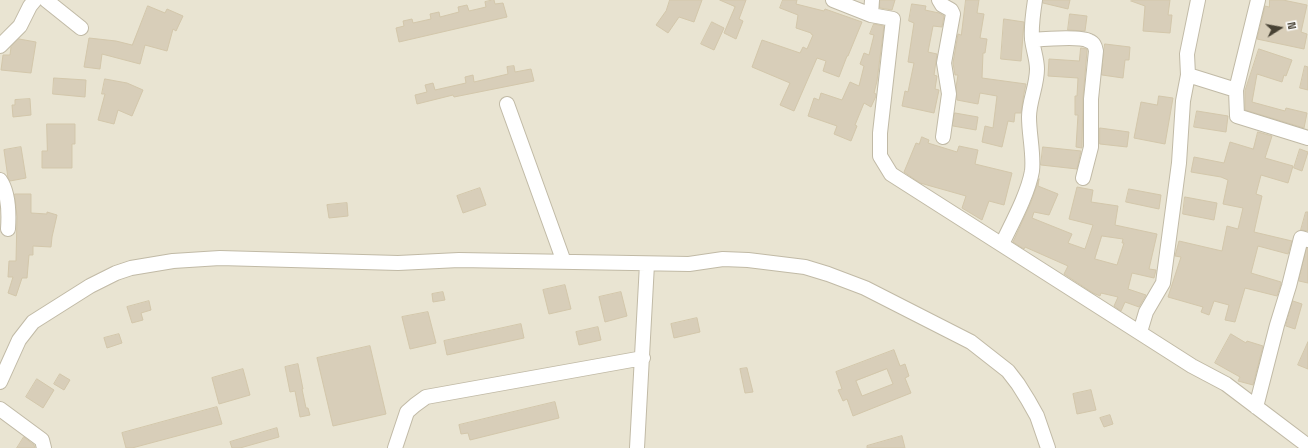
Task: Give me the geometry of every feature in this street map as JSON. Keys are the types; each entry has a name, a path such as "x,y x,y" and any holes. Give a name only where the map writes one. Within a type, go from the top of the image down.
{"street":[{"path":"0,46 20,26 30,6 35,0"},
{"path":"46,0 81,28"},
{"path":"833,0 871,15 893,20 880,133 880,156 892,174 1192,366 1226,384 1308,446"},
{"path":"871,15 872,0"},
{"path":"939,0 942,6 951,10 953,14 944,63 949,94 943,137"},
{"path":"1002,244 1018,209 1032,172 1033,161 1030,140 1029,104 1037,68 1032,40 1034,0"},
{"path":"1140,332 1146,312 1163,283 1179,163 1183,101 1188,74 1187,54 1198,0"},
{"path":"1258,0 1236,90 1237,116 1308,138"},
{"path":"1032,40 1053,38 1088,40 1094,44 1096,51 1091,99 1091,147 1083,178"},
{"path":"1188,74 1236,90"},
{"path":"507,104 564,262"},
{"path":"0,180 4,186 8,207 8,229"},
{"path":"1256,407 1301,238 1308,240"},
{"path":"0,382 19,340 33,322 90,286 116,273 131,268 173,261 220,258 398,263 459,260 689,264 723,259 748,260 805,268 828,274 865,288 971,342 1008,371 1037,416 1048,448"},
{"path":"638,448 648,264"},
{"path":"395,448 407,412 426,397 643,358"},
{"path":"0,409 42,440 44,448"}],"shaded area":[{"path":"0,0 1308,0 1308,448 0,448"}],"building":[{"path":"494,0 495,4 503,3 507,17 399,42 396,28 404,26 403,21 412,19 413,23 431,19 430,14 439,12 440,17 459,12 458,7 467,5 469,11 486,7 485,2"},
{"path":"670,0 702,0 694,22 679,17 668,33 656,25 666,11"},
{"path":"720,0 746,0 739,19 743,21 736,39 724,33 735,7"},
{"path":"783,0 797,0 796,4 824,11 825,9 862,22 839,77 823,71 826,61 817,58 794,111 780,105 790,83 752,67 762,40 800,53 803,47 807,49 813,35 796,28 798,15 780,8"},
{"path":"880,0 895,0 892,10 880,8"},
{"path":"966,0 979,0 977,13 984,14 980,38 987,39 985,53 983,53 982,78 1026,84 1021,113 1015,113 1014,122 1008,121 1002,147 982,142 985,126 993,128 997,96 980,93 978,104 957,100 956,87 958,75 955,75 953,63 958,34 961,35"},
{"path":"1043,0 1070,0 1068,9 1043,3"},
{"path":"1170,0 1168,15 1172,15 1170,33 1143,31 1145,6 1131,1"},
{"path":"1270,0 1283,0 1307,5 1301,32 1307,34 1304,49 1257,39 1265,6 1269,7"},
{"path":"912,4 926,6 925,10 939,13 944,16 942,27 933,26 928,52 937,54 934,75 937,76 935,89 939,90 934,113 902,106 905,91 908,92 914,63 908,62 914,23 909,21"},
{"path":"148,6 165,13 167,9 183,16 176,31 173,29 167,51 145,45 140,64 102,54 100,69 84,67 89,38 116,41 132,45"},
{"path":"1070,14 1087,16 1085,31 1068,30"},
{"path":"1004,19 1024,22 1021,61 1001,59"},
{"path":"712,22 724,28 714,50 701,44"},
{"path":"874,24 884,26 874,93 876,96 871,107 864,103 855,125 857,126 851,141 834,134 837,126 808,116 814,98 819,100 821,93 842,100 850,82 859,86 864,66 860,64 864,53 869,55 874,35 870,34"},
{"path":"19,39 36,42 31,73 1,70 3,55 10,55 11,47"},
{"path":"1105,44 1130,47 1129,60 1125,60 1123,78 1102,75"},
{"path":"1081,48 1087,49 1083,98 1082,148 1076,147 1078,115 1075,115 1075,96 1077,96 1078,78 1048,76 1049,59 1079,61"},
{"path":"1259,49 1292,60 1282,82 1257,74 1252,102 1285,111 1286,108 1307,113 1304,128 1245,110 1245,91"},
{"path":"514,66 515,72 531,69 534,81 454,97 453,95 417,104 415,95 427,92 425,85 433,83 435,90 466,83 465,77 473,75 474,82 508,74 507,67"},
{"path":"1305,66 1308,67 1308,90 1300,88"},
{"path":"54,78 86,80 85,97 53,94"},
{"path":"105,79 127,83 143,90 132,116 118,110 114,124 98,120 105,94 102,94"},
{"path":"1159,96 1173,98 1165,144 1134,138 1141,102 1157,105"},
{"path":"30,99 31,115 13,117 12,105 15,105 15,100"},
{"path":"1197,111 1228,116 1226,132 1194,127"},
{"path":"955,113 978,117 976,130 953,126"},
{"path":"47,124 75,124 75,144 72,144 72,168 42,168 42,151 47,151"},
{"path":"1100,128 1129,132 1127,147 1100,144"},
{"path":"1258,132 1272,136 1265,158 1293,166 1288,183 1261,175 1256,194 1262,196 1254,232 1292,241 1288,254 1258,246 1251,273 1281,282 1281,284 1277,296 1245,288 1235,322 1225,320 1229,305 1214,301 1209,315 1201,312 1203,307 1168,297 1181,257 1175,256 1179,241 1222,251 1227,226 1238,229 1243,208 1223,204 1228,180 1221,177 1191,172 1194,157 1224,163 1230,142 1253,149"},
{"path":"922,137 929,140 928,143 957,152 959,146 978,150 975,164 1012,173 1004,205 989,201 982,220 962,208 966,196 920,183 904,172 916,143 919,144"},
{"path":"21,147 26,178 10,181 8,178 4,150"},
{"path":"1043,147 1081,151 1077,169 1041,165"},
{"path":"1300,149 1308,152 1302,171 1294,168"},
{"path":"1039,179 1038,186 1058,194 1049,215 1034,212 1032,218 1072,234 1068,243 1085,249 1093,225 1069,219 1077,187 1093,190 1091,202 1118,206 1115,225 1157,234 1149,269 1156,270 1154,278 1132,273 1128,289 1146,295 1139,307 1125,302 1121,311 1114,306 1118,297 1101,293 1100,296 1093,293 1064,274 1068,266 1025,247 1024,249 1013,242 1031,202","holes":["1102,236 1123,239 1122,243 1124,243 1117,265 1095,259"]},
{"path":"480,188 486,205 463,213 457,196"},
{"path":"1129,189 1161,195 1159,209 1126,202"},
{"path":"15,194 31,194 31,213 47,214 47,212 57,215 51,247 33,246 33,255 29,255 27,278 22,278 16,296 8,293 13,277 8,277 9,261 16,261 17,217"},
{"path":"1185,197 1217,203 1214,220 1183,214"},
{"path":"347,203 348,216 329,218 327,205"},
{"path":"1306,212 1308,212 1308,231 1301,230"},
{"path":"1308,248 1308,283 1299,281"},
{"path":"565,285 571,309 549,314 543,290"},
{"path":"443,292 445,300 433,302 432,294"},
{"path":"621,292 627,316 605,322 599,297"},
{"path":"149,301 151,310 141,313 143,320 132,323 127,307"},
{"path":"1293,301 1302,304 1295,329 1286,326"},
{"path":"428,312 436,343 410,349 402,317"},
{"path":"697,318 700,332 674,338 671,324"},
{"path":"521,324 524,338 447,355 444,341"},
{"path":"598,327 601,340 579,345 576,332"},
{"path":"119,334 122,343 107,348 104,338"},
{"path":"1231,334 1246,343 1247,341 1263,346 1253,385 1238,381 1240,377 1215,363"},
{"path":"1308,342 1308,369 1298,365"},
{"path":"370,346 386,414 333,426 317,358"},
{"path":"894,350 900,366 905,364 909,376 905,378 911,393 853,416 847,399 843,401 838,390 842,389 836,372","holes":["887,369 893,384 862,396 856,381"]},
{"path":"298,364 306,408 308,408 310,415 300,417 295,391 290,392 285,367"},
{"path":"747,368 753,392 745,393 740,369"},
{"path":"243,369 250,395 219,404 212,378"},
{"path":"60,374 70,380 64,390 54,384"},
{"path":"37,379 54,390 43,408 26,397"},
{"path":"1091,390 1096,410 1077,414 1073,394"},
{"path":"555,402 559,418 470,440 468,433 461,434 459,425"},
{"path":"217,407 222,424 132,448 126,448 122,433"},
{"path":"1110,415 1113,424 1104,427 1100,418"},
{"path":"277,428 279,437 240,448 232,448 230,442"},
{"path":"902,436 905,448 867,448 867,446"},
{"path":"24,437 34,445 35,448 17,448"}]}
